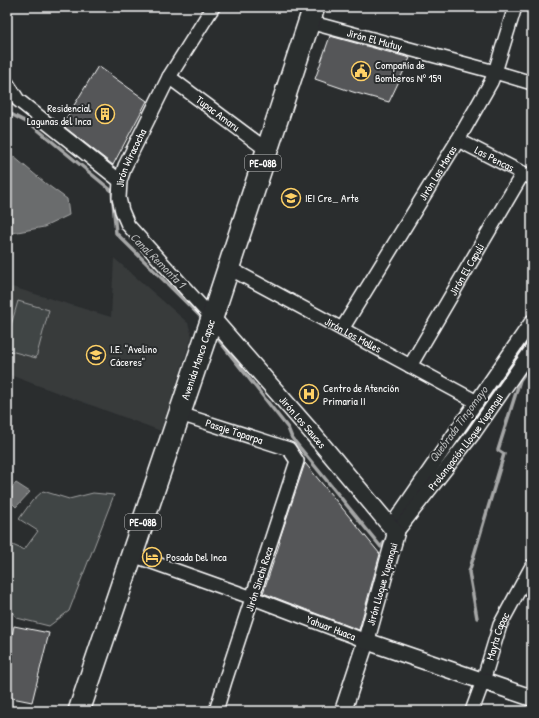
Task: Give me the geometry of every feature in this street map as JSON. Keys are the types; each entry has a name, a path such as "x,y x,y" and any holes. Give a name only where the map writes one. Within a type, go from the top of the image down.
{"main road":[{"name":"Avenida Manco Capac","path":"79,711 229,268 311,15"}],"street":[{"name":"Jirón Wiracocha","path":"210,325 128,225 122,211 119,198 120,181 125,166 169,77 213,7"},
{"name":"Jirón Las Moras","path":"342,329 458,140 491,82 515,7"},
{"name":"Jirón El Mutuy","path":"311,15 532,83"},
{"name":"Tupac Amaru","path":"169,77 267,150"},
{"path":"7,83 18,100 120,181"},
{"name":"Las Pencas","path":"458,140 528,176"},
{"name":"Jirón El Capuli","path":"410,366 528,176"},
{"name":"Jirón Los Molles","path":"229,268 477,402"},
{"path":"393,530 532,321"},
{"name":"Jirón Los Sauces","path":"210,325 309,429 393,530"},
{"name":"Prolongación Lloque Yupanqui","path":"393,530 474,433 532,349"},
{"name":"Pasaje Toparpa","path":"180,414 289,449"},
{"name":"Jirón Sinchi Roca","path":"216,711 298,461 289,449"},
{"name":"Jirón Lloque Yupanqui","path":"343,711 366,641 393,530"},
{"name":"Yahuar Huaca","path":"132,555 253,598 366,641 532,698"},
{"name":"Mayta Capac","path":"472,711 500,625 532,566"}],"shaded area":[{"path":"7,151 45,183 67,199 69,215 44,227 7,234"},
{"name":"I.E. \"Avelino Cáceres\"","path":"114,258 188,323 192,336 161,431 7,374 7,304 12,287 111,317"},
{"path":"18,301 49,310 36,358 7,350 7,339"},
{"path":"16,483 30,492 16,507 7,498 7,494"},
{"path":"43,491 69,499 93,493 114,495 69,611 49,626 17,618 7,606 7,545 8,543 24,550 38,531 19,519 32,501"}],"building":[{"name":"Compañía de Bomberos Nº 159","path":"330,36 410,58 389,102 315,79"},
{"name":"Residencial Lagunas del Inca","path":"98,66 147,101 113,165 62,125"},
{"path":"305,463 380,554 359,630 263,593"},
{"path":"14,626 49,633 32,702 7,697 7,660"}],"waterway":[{"name":"Canal Remonta 1","path":"7,112 32,125 112,191 116,233 203,319"},
{"name":"Quebrada Tingomayo","path":"441,464 490,397 532,333"},
{"name":"Quebrada Tingomayo","path":"214,334 288,428 292,438 381,547 388,537"},
{"path":"477,618 469,572 504,454 498,450 520,380 532,363"}],"place":[{"name":"Compañía de Bomberos Nº 159","path":"361,71"},
{"name":"Residencial Lagunas del Inca","path":"105,114"},
{"name":"IEI Cre_ Arte","path":"291,198"},
{"name":"I.E. \"Avelino Cáceres\"","path":"96,355"},
{"name":"Centro de Atención Primaria II","path":"309,394"},
{"name":"Posada Del Inca","path":"152,557"}]}
